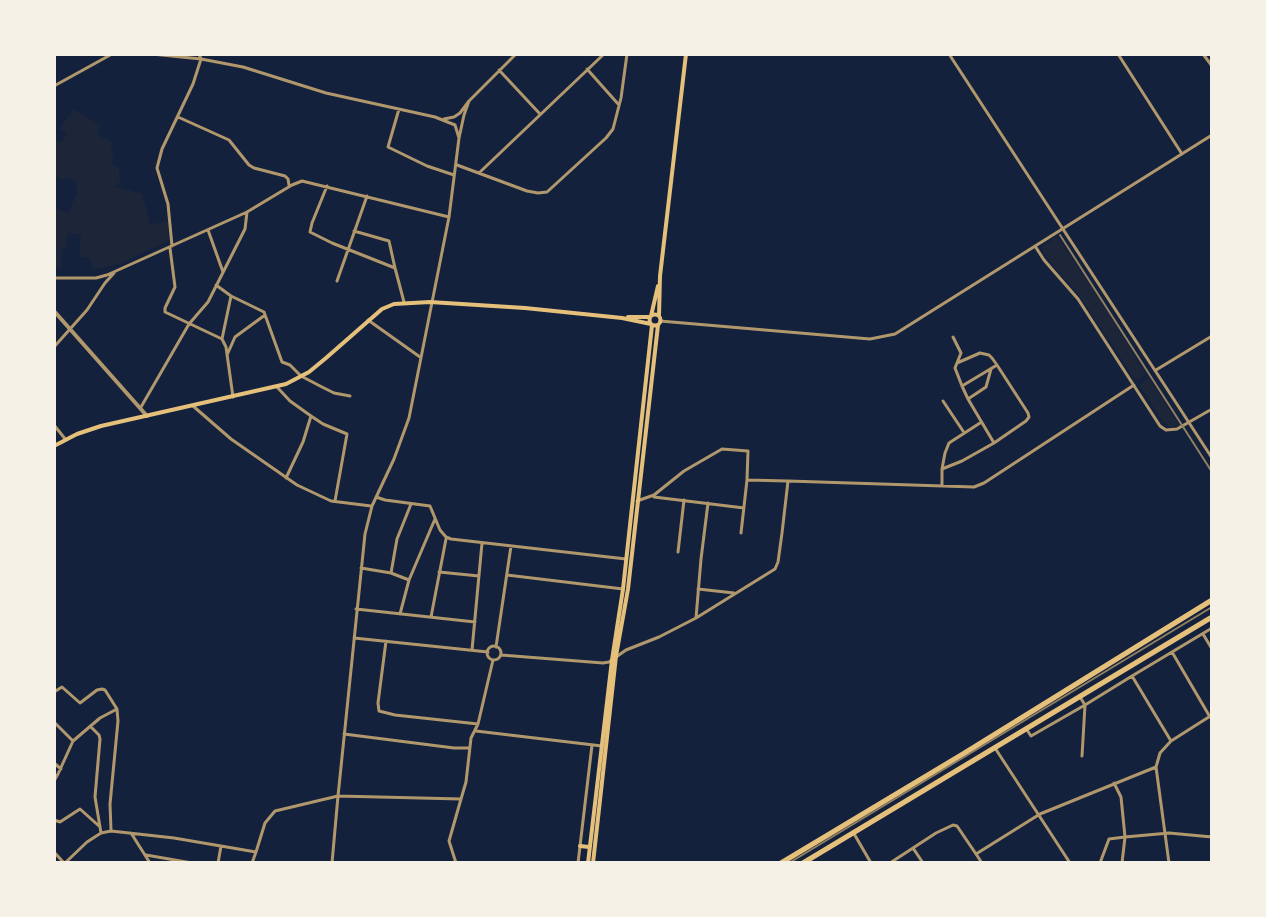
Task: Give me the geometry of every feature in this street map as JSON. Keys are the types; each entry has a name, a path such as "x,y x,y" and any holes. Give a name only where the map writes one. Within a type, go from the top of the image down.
{"main road":[{"path":"590,863 629,560 686,54"},
{"path":"650,316 660,276"},
{"path":"54,446 101,426 277,387 301,376 326,358 389,305 433,302 656,322"},
{"path":"622,318 655,315 656,322"},
{"path":"650,316 656,322"},
{"path":"590,863 589,847 602,746 629,560"},
{"path":"781,863 1212,600"},
{"path":"803,863 1212,617"},
{"path":"586,794 596,795"},
{"path":"580,846 589,847"}],"street":[{"path":"54,86 112,54"},
{"path":"152,54 200,56 326,93 440,119 455,125 459,138"},
{"path":"457,165 527,191 547,192 606,138 616,123 627,54"},
{"path":"949,54 1212,458"},
{"path":"1118,54 1182,154"},
{"path":"1203,54 1212,66"},
{"path":"440,119 457,115 514,55"},
{"path":"479,173 603,55"},
{"path":"200,56 188,95 162,149 157,168 168,204 175,287 165,312 222,339"},
{"path":"587,69 620,105"},
{"path":"499,70 540,114"},
{"path":"332,863 365,534 372,506 409,418 449,217 459,138 469,101"},
{"path":"399,109 388,147 456,176"},
{"path":"178,117 229,140 249,165 285,176 290,186"},
{"path":"656,322 870,339 888,337 936,310 1212,135"},
{"path":"54,278 96,278 117,271 247,212 290,186 305,181 449,217"},
{"path":"327,186 310,231 395,268"},
{"path":"337,281 367,196"},
{"path":"140,408 189,324 207,305 245,229 247,212"},
{"path":"208,230 223,272"},
{"path":"354,231 389,241 404,303"},
{"path":"1035,246 1078,299 1163,429 1177,429 1212,409"},
{"path":"54,347 117,271"},
{"path":"216,285 266,315 280,360 301,376 334,393 350,396"},
{"path":"231,296 222,339 233,397"},
{"path":"54,311 147,416"},
{"path":"227,355 235,337 266,315"},
{"path":"368,320 422,358"},
{"path":"1156,370 1212,336"},
{"path":"953,337 961,353 955,368 968,399 994,443"},
{"path":"942,469 994,443 1029,417 992,358 980,353 957,363"},
{"path":"962,386 997,365"},
{"path":"968,399 986,387 991,369"},
{"path":"747,480 974,487 1134,385"},
{"path":"277,387 311,416 347,434 335,501"},
{"path":"943,401 964,432"},
{"path":"193,406 231,439 286,478 335,501 372,506"},
{"path":"286,478 311,416"},
{"path":"942,486 942,469 949,443 982,422"},
{"path":"54,425 66,440"},
{"path":"635,502 651,496 684,471 722,449 748,451 741,533"},
{"path":"493,660 501,655 603,663 696,618 736,594 777,566 788,481"},
{"path":"651,496 744,508"},
{"path":"376,497 430,506 446,537 629,560"},
{"path":"678,552 684,500"},
{"path":"696,618 708,503"},
{"path":"391,573 397,539 411,504"},
{"path":"400,614 409,580 435,519"},
{"path":"431,617 446,537"},
{"path":"472,651 482,543"},
{"path":"496,647 511,546"},
{"path":"361,568 391,573 409,580"},
{"path":"439,572 479,576"},
{"path":"507,575 623,589"},
{"path":"698,589 736,594"},
{"path":"356,609 475,622"},
{"path":"1027,730 1031,736 1212,628"},
{"path":"1203,634 1212,649"},
{"path":"354,638 488,652"},
{"path":"386,641 379,711 478,724"},
{"path":"488,652 496,647"},
{"path":"496,647 501,655"},
{"path":"1159,649 1164,657"},
{"path":"488,652 493,660"},
{"path":"1169,863 1156,767 1160,753 1171,741 1211,716 1172,652"},
{"path":"456,863 449,841 466,782 471,738 478,724 493,660"},
{"path":"1132,676 1171,741"},
{"path":"54,692 64,687 80,703 102,689 117,709 111,831"},
{"path":"1080,697 1085,705 1082,756"},
{"path":"54,781 73,741 100,718 117,709"},
{"path":"54,722 73,741"},
{"path":"90,726 100,739 95,797 101,833"},
{"path":"476,731 602,746"},
{"path":"344,734 469,748"},
{"path":"578,863 592,745"},
{"path":"995,748 1040,814 1067,862"},
{"path":"54,763 61,769"},
{"path":"976,854 1040,814 1156,767"},
{"path":"1114,783 1121,797 1125,837 1122,863"},
{"path":"252,863 265,823 275,811 338,796 461,799"},
{"path":"54,820 60,822 80,809 99,826"},
{"path":"890,863 954,825 982,863"},
{"path":"54,852 64,863 87,842 111,831 256,852"},
{"path":"853,832 871,863"},
{"path":"131,833 150,863"},
{"path":"1100,863 1108,840 1165,834 1212,837"},
{"path":"218,863 221,846"},
{"path":"913,848 923,863"},
{"path":"146,855 192,863"}],"shaded area":[{"path":"74,109 101,126 96,134 113,143 111,165 119,167 120,184 114,186 142,194 150,224 168,222 168,241 121,263 99,269 92,268 91,258 79,257 81,235 68,233 66,248 62,249 61,268 54,267 54,207 68,213 77,193 76,182 54,176 54,139 61,143 67,133 59,129"},
{"path":"1057,236 1146,374 1136,381 1080,297 1043,253 1043,246"},
{"path":"1149,378 1179,425 1170,427 1163,422 1139,385"}],"tram line":[{"path":"1060,235 1212,472"},
{"path":"789,863 1212,607"}]}
